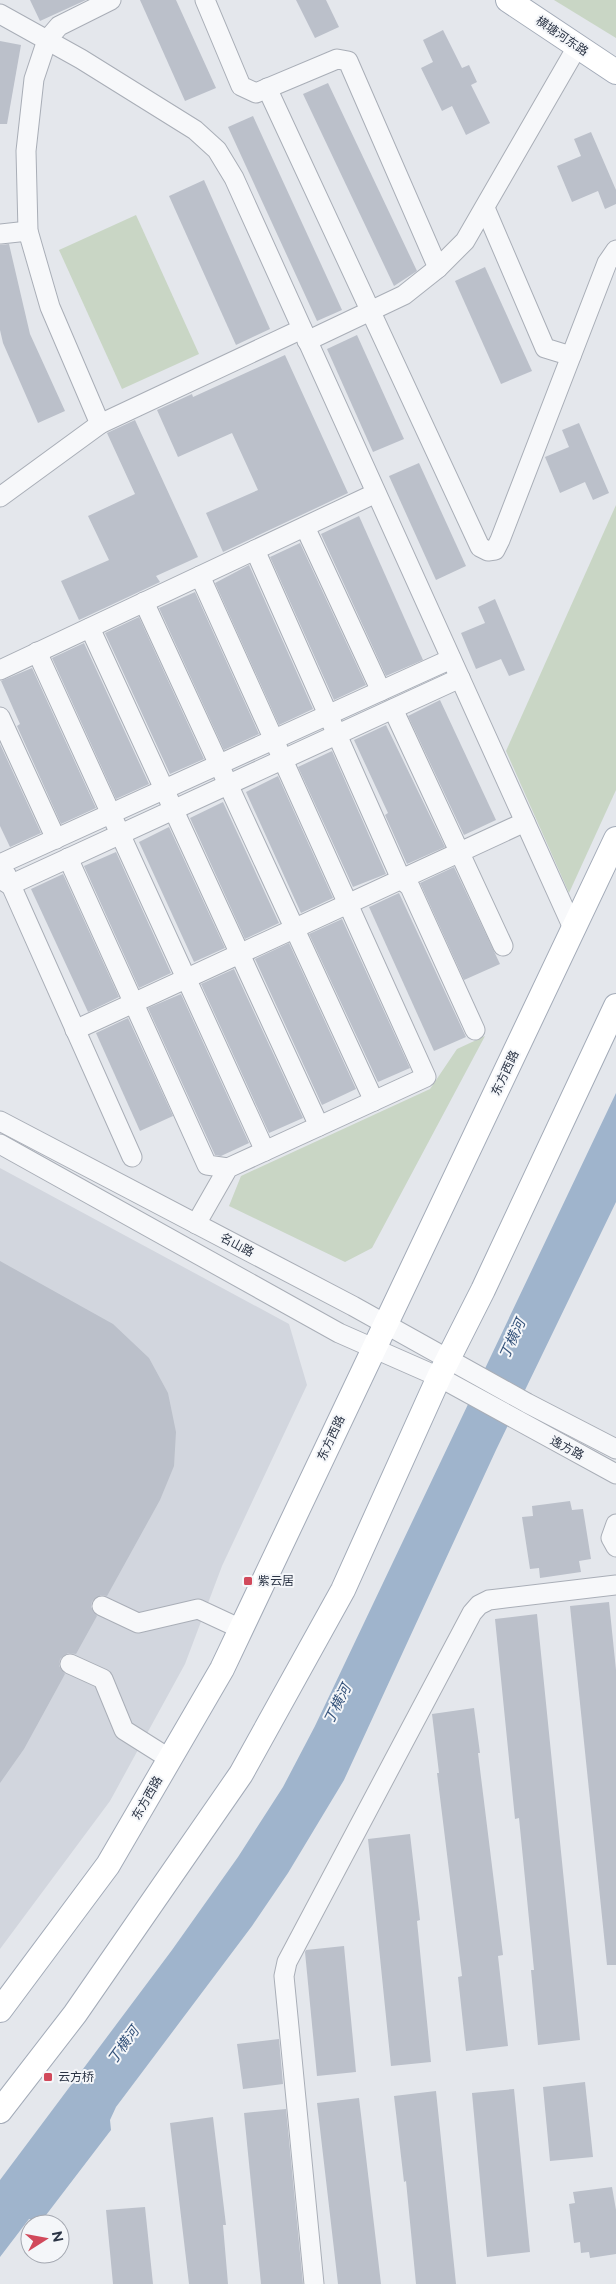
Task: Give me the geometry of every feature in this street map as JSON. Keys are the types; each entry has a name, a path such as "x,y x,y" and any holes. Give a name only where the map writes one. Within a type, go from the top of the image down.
{"main road":[{"name":"横塘河东路","path":"508,0 616,72"},
{"name":"横塘河东路","path":"530,0 616,58"},
{"name":"东方西路","path":"0,2010 108,1865 222,1670 337,1423 387,1325 616,839"},
{"path":"0,2111 74,2014 241,1774 343,1590 443,1368 483,1290 616,1006"}],"street":[{"path":"205,0 241,86 256,93 337,59 348,61 438,268"},
{"path":"100,424 50,307 28,231 27,142 34,80 47,40 59,26 104,2"},
{"path":"0,14 47,40 195,130 217,150 234,178 573,928"},
{"path":"0,496 100,424 305,335 370,311 404,295 438,268 465,241 577,47"},
{"path":"267,88 480,547 488,551 495,550 500,540 607,263 616,250"},
{"path":"485,208 546,348 571,356"},
{"path":"0,234 28,231"},
{"path":"0,670 376,493"},
{"path":"305,527 381,691"},
{"path":"255,550 402,878 410,887 475,1030"},
{"path":"196,1224 228,1168 426,1077 200,576"},
{"path":"144,602 374,1101"},
{"path":"90,628 319,1126"},
{"path":"37,652 265,1150"},
{"path":"2,871 56,839 452,659"},
{"path":"2,871 68,858 460,678"},
{"path":"393,709 503,946"},
{"path":"1,721 56,839"},
{"path":"75,1030 525,822"},
{"path":"68,858 208,1165 228,1168"},
{"path":"2,871 132,1157"},
{"name":"名山路","path":"0,1121 387,1325 443,1368"},
{"name":"名山路","path":"0,1144 339,1333 376,1348 443,1368 472,1373"},
{"name":"逸方路","path":"443,1368 468,1393 616,1474"},
{"name":"逸方路","path":"472,1373 616,1449"},
{"path":"616,1524 611,1538 616,1547"},
{"path":"314,2284 284,1976 287,1962 472,1613 479,1605 489,1600 616,1585"},
{"path":"102,1606 138,1623 198,1609 242,1629"},
{"path":"70,1664 103,1679 124,1730 170,1758"}],"shaded area":[{"path":"0,1168 289,1324 307,1385 222,1566 185,1664 110,1801 0,1949"}],"green space":[{"path":"554,0 616,0 616,38"},
{"path":"136,215 199,354 122,389 59,250"},
{"path":"616,505 616,790 569,893 506,751"},
{"path":"485,1036 372,1248 345,1262 229,1206 241,1176 430,1089 457,1049"}],"water":[{"name":"丁横河","path":"616,1093 616,1202 496,1450 344,1780 288,1873 252,1926 116,2107 110,2120 111,2130 47,2214 20,2214 20,2231 0,2257 0,2180 172,1950 238,1857 283,1787 315,1726"}],"building":[{"path":"30,0 86,0 40,21"},
{"path":"140,0 176,0 216,88 185,101"},
{"path":"296,0 326,0 339,27 315,38"},
{"path":"443,30 462,68 469,65 477,82 471,85 490,123 466,135 452,106 442,111 421,68 433,62 423,40"},
{"path":"0,41 21,45 7,124 0,124"},
{"path":"328,83 417,271 394,286 303,94"},
{"path":"253,116 342,310 317,321 228,127"},
{"path":"591,132 616,190 616,204 605,209 598,191 572,202 557,166 581,156 574,139"},
{"path":"204,180 270,329 236,345 169,196"},
{"path":"9,244 30,334 65,411 38,423 3,343 0,330 0,245"},
{"path":"485,267 532,371 501,384 455,281"},
{"path":"357,335 404,439 373,452 327,349"},
{"path":"285,355 348,493 223,552 206,513 258,490 232,433 178,457 157,410 192,394 193,397"},
{"path":"135,420 198,557 156,576 160,582 79,620 61,581 109,560 88,516 135,494 107,433"},
{"path":"579,423 609,493 593,500 585,482 560,493 545,457 569,447 562,430"},
{"path":"419,463 466,566 436,580 389,476"},
{"path":"359,516 423,660 386,676 321,534"},
{"path":"300,543 366,685 334,700 270,557"},
{"path":"249,565 313,709 279,725 215,583"},
{"path":"195,592 259,734 224,750 159,608"},
{"path":"495,599 525,670 509,676 501,659 476,669 461,633 485,623 478,607"},
{"path":"139,617 204,759 170,774 105,633"},
{"path":"84,643 149,784 116,799 52,658"},
{"path":"32,668 96,808 61,824 17,726 20,724 1,681"},
{"path":"440,700 496,820 464,835 408,716"},
{"path":"386,725 445,847 407,864 385,815 388,813 354,740"},
{"path":"0,744 41,833 10,847 0,826"},
{"path":"332,751 386,874 353,887 298,767"},
{"path":"278,776 333,898 301,913 246,792"},
{"path":"223,802 279,923 245,939 190,818"},
{"path":"169,827 225,948 194,962 139,842"},
{"path":"116,852 171,973 139,988 84,866"},
{"path":"454,867 500,964 464,980 420,883"},
{"path":"63,874 119,997 88,1012 31,889"},
{"path":"399,893 466,1037 434,1051 369,907"},
{"path":"342,919 410,1068 378,1082 309,934"},
{"path":"289,943 356,1089 322,1105 255,959"},
{"path":"234,969 303,1118 269,1133 201,984"},
{"path":"181,994 249,1143 221,1156 215,1155 148,1008"},
{"path":"128,1018 173,1116 140,1131 96,1033"},
{"path":"0,1261 113,1324 149,1358 168,1393 176,1432 174,1466 160,1500 107,1596 101,1595 92,1601 91,1607 97,1616 76,1654 68,1653 60,1659 59,1666 65,1674 24,1749 0,1783"},
{"path":"570,1501 572,1510 583,1509 591,1559 579,1561 581,1572 540,1578 539,1568 530,1569 522,1517 533,1516 532,1506"},
{"path":"609,1602 616,1670 616,1965 607,1965 570,1606"},
{"path":"537,1614 580,2040 538,2045 531,1970 534,1970 519,1818 515,1819 495,1619"},
{"path":"474,1708 503,1955 498,1956 508,2046 466,2051 458,1977 462,1976 437,1773 439,1773 432,1714"},
{"path":"410,1834 420,1920 417,1921 431,2062 391,2066 368,1839"},
{"path":"344,1946 356,2072 317,2076 305,1952 306,1950"},
{"path":"279,2039 283,2084 243,2089 237,2044"},
{"path":"585,2082 593,2157 550,2161 543,2087"},
{"path":"514,2089 530,2252 487,2257 472,2093"},
{"path":"436,2091 456,2284 416,2284 406,2181 404,2182 394,2096"},
{"path":"359,2098 381,2284 338,2284 317,2103"},
{"path":"286,2109 303,2284 261,2284 244,2113"},
{"path":"213,2117 226,2225 223,2225 228,2284 189,2284 170,2123"},
{"path":"612,2187 616,2210 616,2254 590,2258 589,2252 581,2253 580,2242 574,2243 569,2204 575,2203 573,2192"},
{"path":"145,2207 153,2284 113,2284 106,2210"}],"place":[{"name":"紫云居","path":"248,1581"},
{"name":"云方桥","path":"48,2077"}]}
